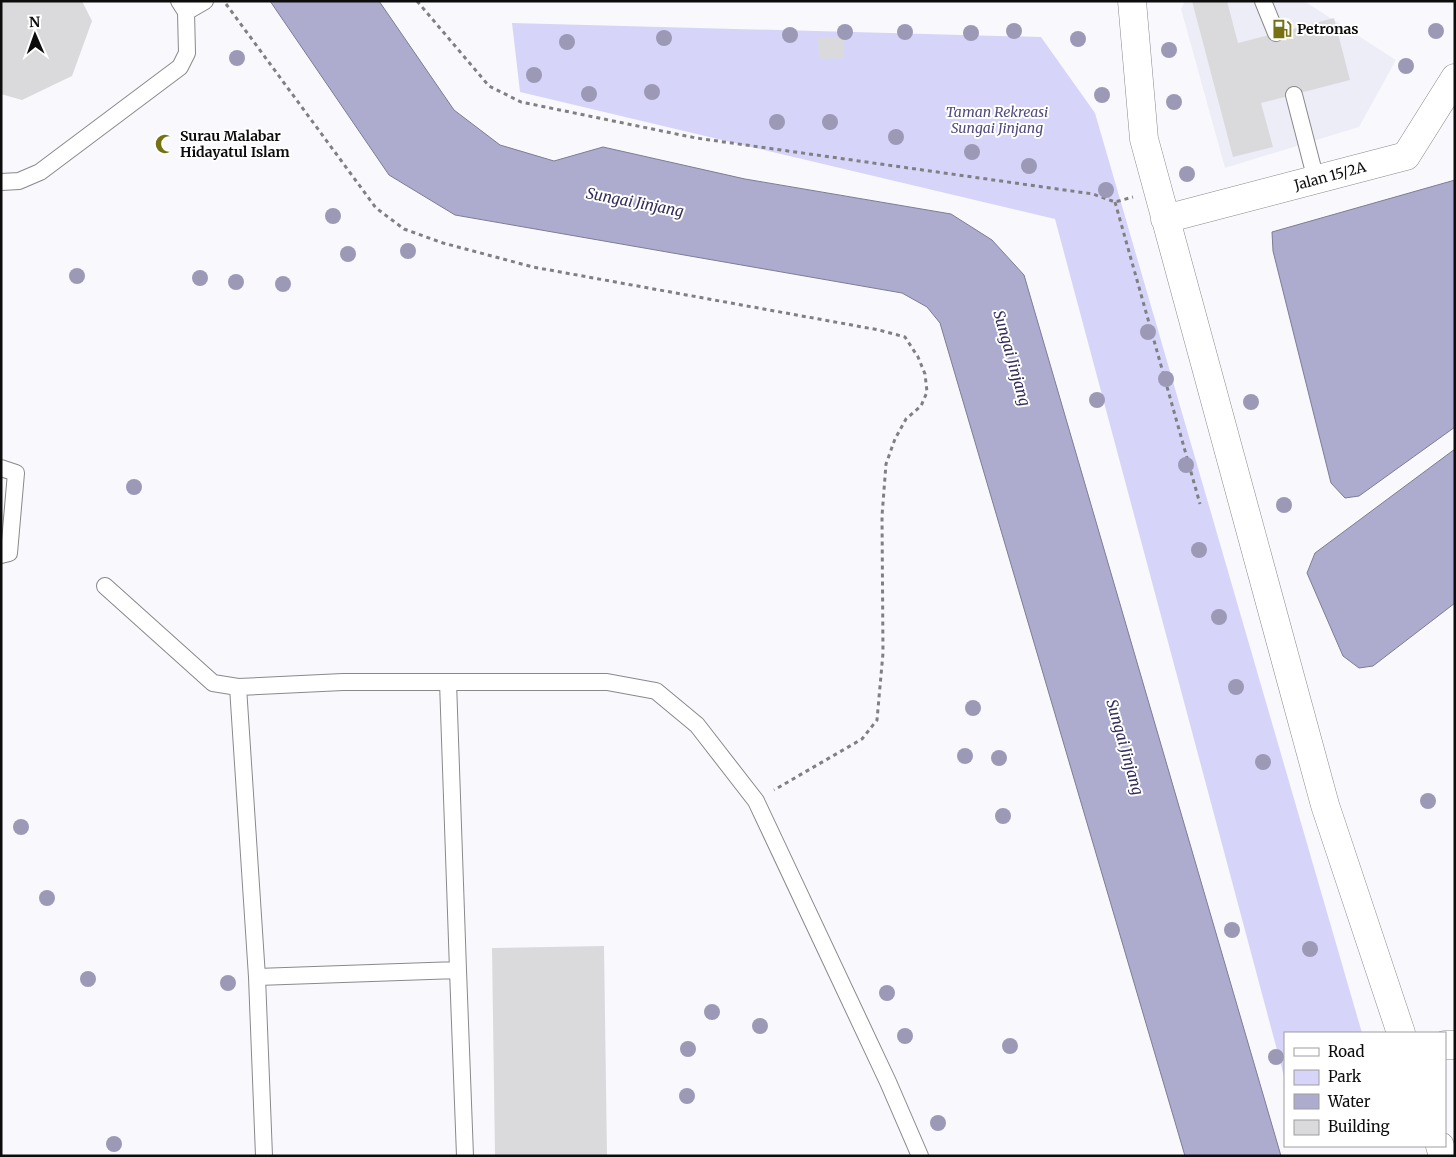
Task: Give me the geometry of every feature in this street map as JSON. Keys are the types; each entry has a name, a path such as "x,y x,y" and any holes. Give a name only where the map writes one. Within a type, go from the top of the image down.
{"street":[{"path":"1132,1 1144,139 1324,805 1401,1032"},
{"name":"Jalan 15/2A","path":"1166,219 1406,156 1455,78"}],"lane":[{"path":"1,182 19,181 40,172 180,67 188,53 182,6 205,1"},
{"path":"1263,1 1276,33"},
{"path":"1294,95 1316,180"},
{"path":"1,468 16,473 9,553 1,555"},
{"path":"105,586 213,683 238,687 343,682 607,682 656,691 697,725 756,801 888,1082 920,1156"},
{"path":"448,682 465,1156"},
{"path":"238,687 257,977 264,1156"},
{"path":"257,977 458,970"}],"path":[{"path":"224,1 376,208 404,229 533,267 879,330 904,337 918,357 925,374 927,392 922,406 906,419 894,439 886,464 882,516 884,653 877,720 862,739 756,801"},
{"path":"417,1 488,86 521,102 696,138 1094,194 1115,202 1200,504"}],"shaded area":[{"path":"1185,1 1304,1 1396,60 1359,127 1225,168 1181,9"}],"green space":[{"name":"Taman Rekreasi Sungai Jinjang","path":"512,23 1041,37 1095,113 1362,1032 1284,1032 1284,1076 1055,219 520,92"}],"water":[{"name":"Sungai Jinjang","path":"270,1 379,1 454,110 500,145 554,161 603,147 745,179 951,214 992,240 1024,275 1281,1156 1185,1156 940,323 927,307 902,293 455,215 389,175"},
{"path":"1455,180 1455,427 1359,496 1345,498 1331,483 1273,251 1272,232"},
{"path":"1455,449 1455,603 1373,666 1359,668 1343,656 1307,573 1315,553"}],"building":[{"path":"1,1 82,1 92,21 72,76 22,100 1,94"},
{"path":"1192,1 1227,1 1238,43 1334,18 1350,80 1261,103 1273,147 1233,157"},
{"path":"843,37 844,58 819,59 818,38"},
{"path":"604,946 607,1156 495,1156 492,948"}],"place":[{"name":"Petronas","path":"1282,29"},
{"name":"Surau Malabar Hidayatul Islam","path":"165,144"}]}
